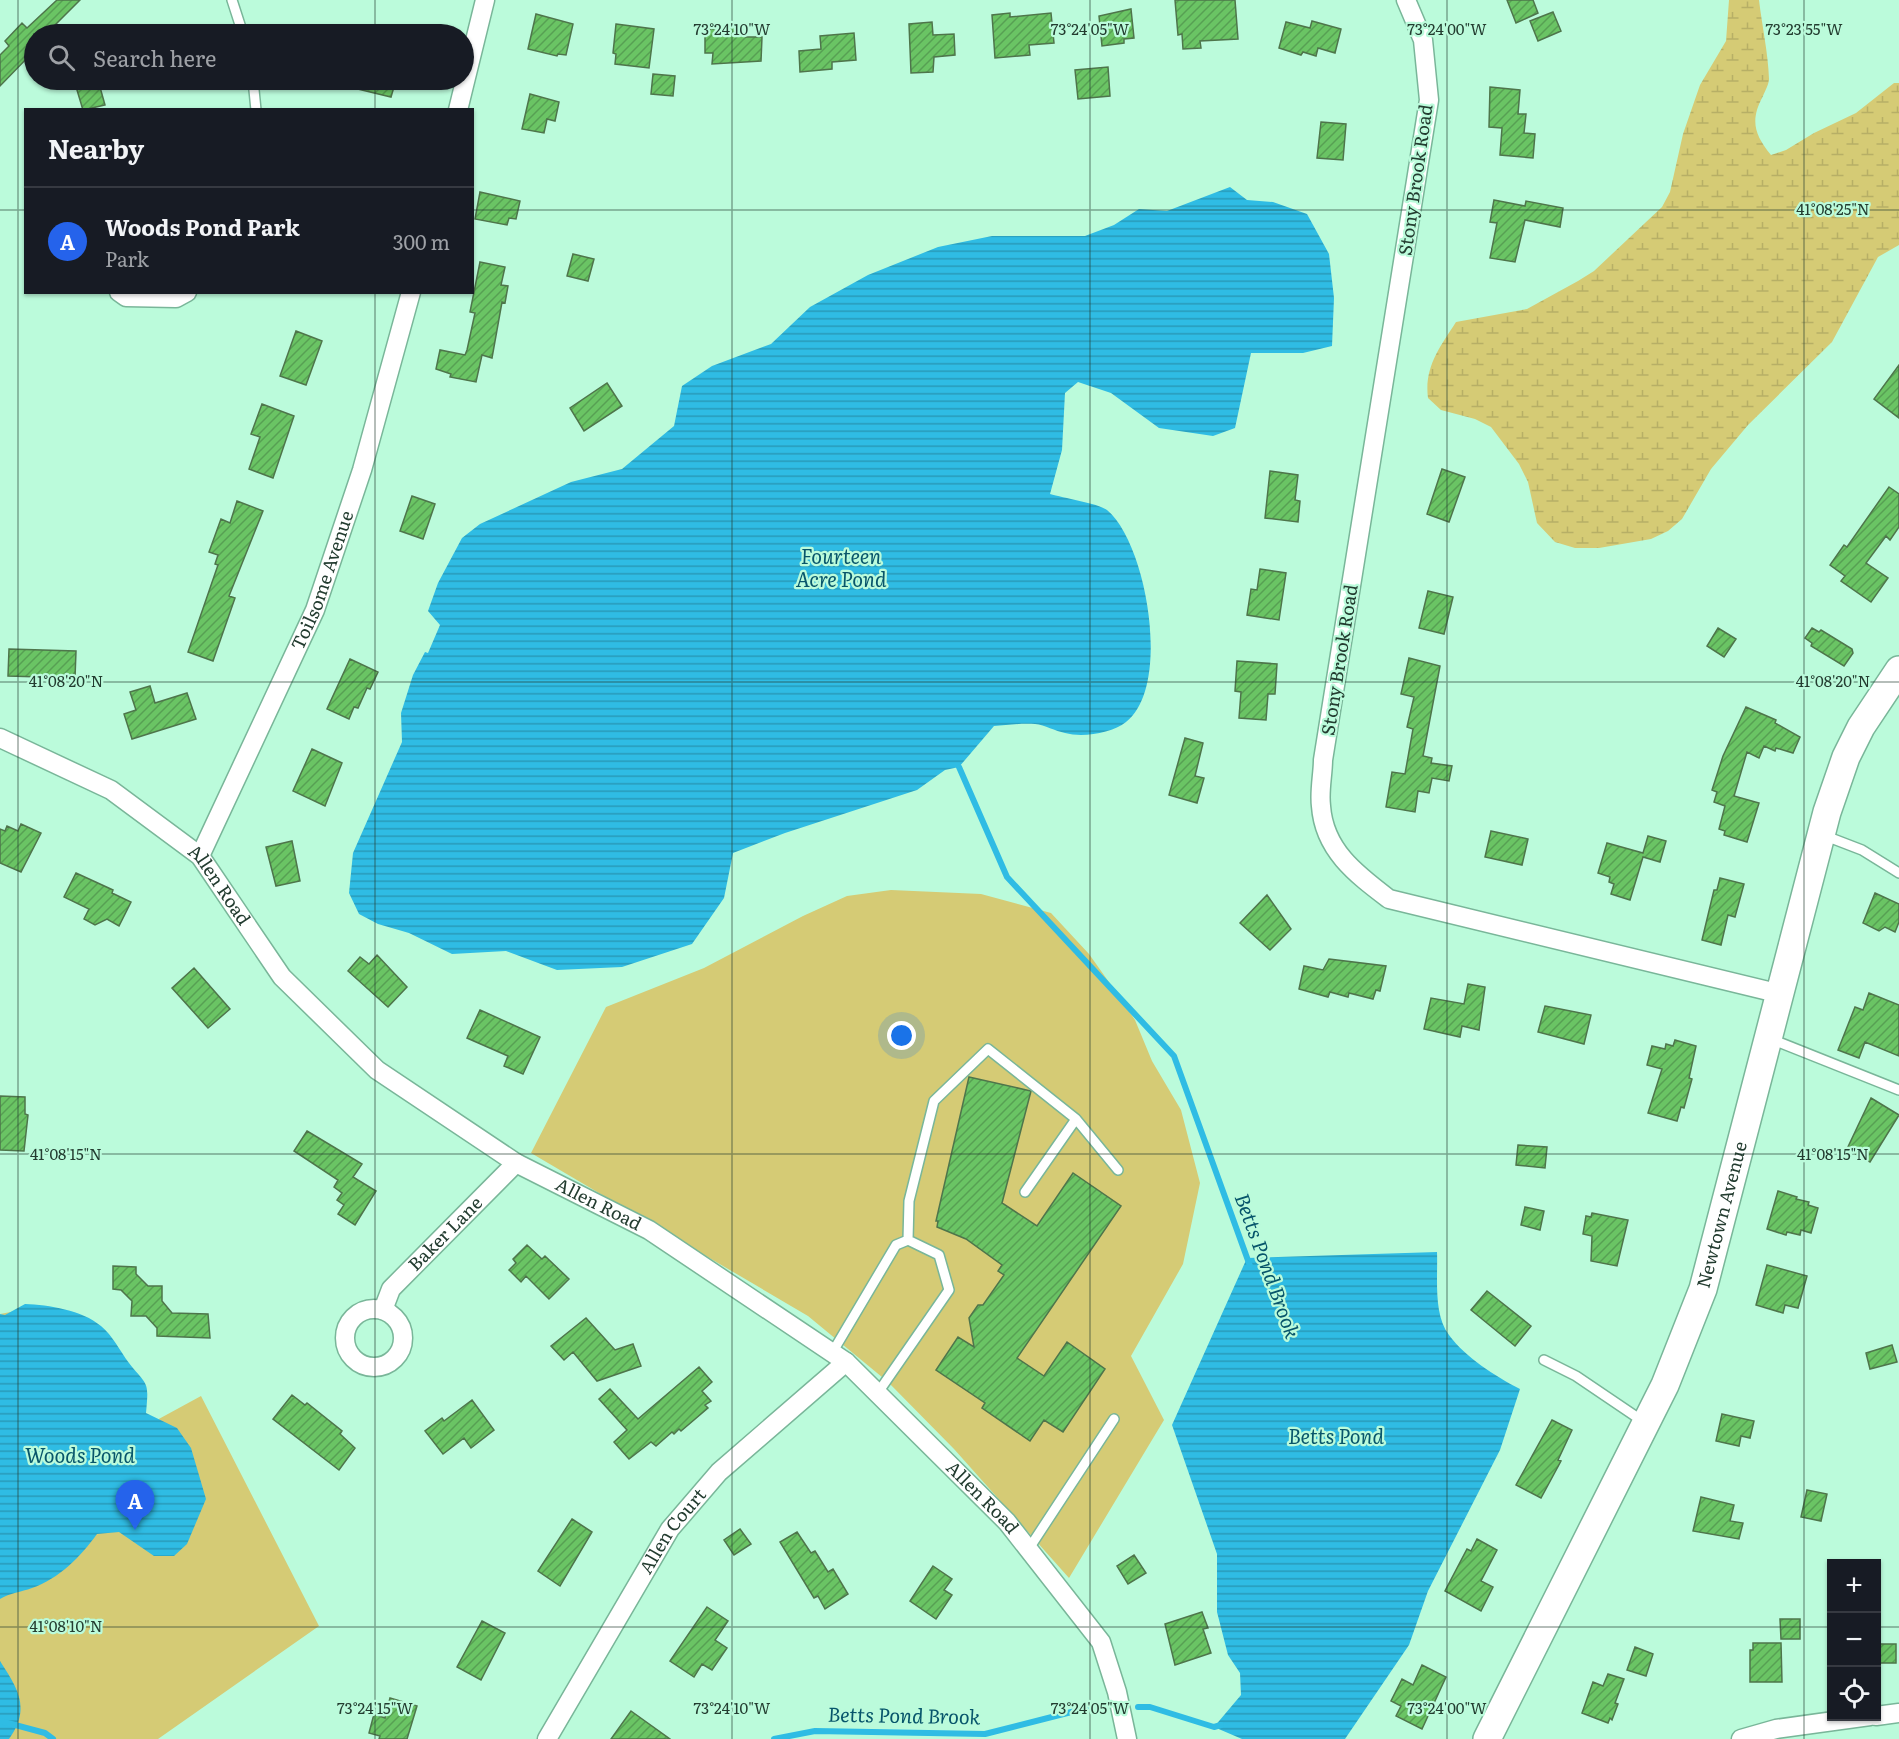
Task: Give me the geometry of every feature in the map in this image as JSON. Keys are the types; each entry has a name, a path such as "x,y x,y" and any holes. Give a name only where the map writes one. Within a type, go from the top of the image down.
{"main road":[{"name":"Newtown Avenue","path":"1487,1739 1665,1385 1703,1289 1821,834 1851,747 1861,727 1899,670"}],"street":[{"path":"474,45 485,0"},
{"name":"Stony Brook Road","path":"1406,0 1423,40 1429,100 1323,760 1321,806 1331,844 1350,870 1389,899 1781,994"},
{"path":"458,108 463,90"},
{"path":"122,294 126,297 176,298 183,294"},
{"name":"Toilsome Avenue","path":"200,856 315,610 363,470 410,294"},
{"name":"Allen Road","path":"0,738 111,790 200,856 282,977 377,1070 516,1163 649,1230 839,1358 1006,1522 1101,1642 1117,1692 1127,1739"},
{"name":"Baker Lane","path":"383,1310 390,1289 516,1163"},
{"name":"Allen Court","path":"547,1739 670,1529 718,1472 839,1358"},
{"path":"1881,1715 1899,1713"},
{"path":"1741,1739 1776,1729 1834,1721"}],"lane":[{"path":"232,0 240,24"},
{"path":"254,90 256,108"},
{"path":"1821,834 1862,850 1899,873"},
{"path":"1769,1038 1899,1090"},
{"path":"908,1240 909,1201 934,1101 988,1049 1076,1119 1118,1170"},
{"path":"1025,1192 1076,1119"},
{"path":"839,1358 896,1245 908,1240 939,1255 949,1290 878,1394"},
{"path":"1544,1360 1576,1376 1646,1424"},
{"path":"1028,1550 1114,1419"}],"green space":[{"path":"1729,0 1759,0 1769,79 1755,120 1761,140 1771,155 1786,150 1814,133 1856,113 1894,83 1899,83 1899,245 1878,257 1832,342 1748,425 1711,469 1682,519 1668,531 1651,539 1599,548 1575,548 1555,542 1537,523 1528,482 1519,464 1491,427 1475,419 1441,410 1428,398 1427,387 1431,367 1456,322 1527,309 1578,281 1594,271 1662,207 1670,192 1683,134 1700,85 1726,41"},
{"path":"891,890 981,894 1051,913 1089,954 1135,1020 1152,1061 1181,1110 1200,1183 1183,1264 1131,1356 1164,1420 1069,1578 954,1449 888,1382 808,1316 531,1153 606,1007 704,968 803,916 847,896"},
{"path":"37,1307 133,1433 201,1396 319,1626 158,1739 0,1739 0,1314"}],"water":[{"name":"Fourteen Acre Pond","path":"1230,187 1247,200 1273,202 1307,214 1329,254 1334,298 1332,346 1303,353 1251,353 1235,428 1213,436 1159,428 1111,393 1078,382 1065,393 1062,450 1050,494 1107,510 1121,527 1133,552 1143,582 1149,615 1151,648 1148,679 1140,704 1126,722 1105,732 1089,735 1065,733 1035,724 994,726 959,767 945,770 917,790 785,833 733,853 724,898 692,944 622,967 557,970 506,951 452,954 409,933 378,924 359,914 349,893 353,853 402,742 401,713 413,675 425,652 428,653 440,625 428,611 438,583 462,538 480,524 571,482 622,469 674,426 682,386 712,366 771,344 810,307 868,275 938,247 992,236 1085,236 1114,225 1139,209 1167,211"},
{"name":"Betts Pond","path":"1437,1252 1438,1306 1449,1335 1482,1366 1520,1389 1500,1450 1428,1591 1409,1645 1345,1739 1242,1739 1214,1727 1241,1695 1240,1673 1228,1655 1217,1612 1217,1554 1172,1425 1247,1258"},
{"name":"Woods Pond","path":"25,1304 75,1312 105,1330 146,1385 146,1413 177,1428 191,1448 206,1499 187,1544 174,1556 154,1556 119,1532 97,1534 77,1558 60,1573 42,1584 0,1599 0,1314 5,1315"},
{"path":"0,1661 20,1699 19,1718 9,1739 0,1739"}],"building":[{"path":"57,0 80,0 56,24 31,24"},
{"path":"1175,0 1235,0 1238,39 1200,41 1201,48 1183,49 1182,34 1178,35"},
{"path":"1507,0 1533,0 1538,13 1516,23"},
{"path":"1131,9 1134,38 1124,39 1124,43 1102,46 1099,16"},
{"path":"1553,12 1561,31 1538,41 1530,21"},
{"path":"1010,13 1010,17 1051,13 1054,43 1029,45 1030,55 995,58 992,15"},
{"path":"536,14 573,24 566,55 558,54 557,56 528,49"},
{"path":"1312,21 1341,29 1335,53 1318,48 1316,56 1303,52 1301,55 1279,48 1286,22 1310,28"},
{"path":"932,22 933,35 954,34 955,55 934,57 933,72 911,73 909,24"},
{"path":"22,23 24,25 24,61 0,86 0,55 9,46 5,41"},
{"path":"616,24 654,29 649,68 615,64 616,54 613,53"},
{"path":"719,27 739,27 746,30 746,37 762,37 761,61 712,64 713,53 705,53 705,29 719,29"},
{"path":"854,33 856,60 832,62 832,69 800,72 799,51 821,49 820,36"},
{"path":"1108,67 1110,96 1078,99 1075,70"},
{"path":"653,74 675,76 673,96 651,94"},
{"path":"1490,87 1520,90 1518,114 1526,114 1524,133 1535,134 1533,158 1500,155 1502,128 1489,127"},
{"path":"77,90 101,90 105,105 82,108"},
{"path":"362,90 393,90 391,97"},
{"path":"530,94 559,102 555,121 547,119 544,133 522,129"},
{"path":"1321,122 1346,124 1343,160 1317,158"},
{"path":"480,192 520,201 516,219 509,218 507,225 475,219"},
{"path":"1494,200 1525,206 1526,201 1563,208 1560,227 1525,220 1515,262 1490,258 1497,223 1490,222"},
{"path":"573,254 594,259 588,281 567,276"},
{"path":"480,262 505,267 501,285 508,286 505,303 502,302 492,358 482,355 476,382 450,377 451,374 436,369 440,350 465,355 475,313 470,312"},
{"path":"296,331 322,341 306,385 280,376"},
{"path":"1899,365 1899,418 1874,399"},
{"path":"607,383 622,406 584,431 570,408"},
{"path":"262,404 294,416 273,478 249,469 260,437 251,434"},
{"path":"1442,469 1465,477 1449,522 1427,514"},
{"path":"1270,471 1298,475 1295,500 1300,501 1298,522 1265,518"},
{"path":"1889,487 1899,494 1899,527 1890,540 1886,536 1866,563 1888,578 1871,602 1841,581 1845,576 1830,565 1844,545 1847,547"},
{"path":"412,496 435,504 423,539 400,531"},
{"path":"237,501 263,511 229,596 235,598 213,661 188,652 218,565 215,564 218,555 209,552 221,519 230,523"},
{"path":"1260,569 1286,573 1279,620 1247,615 1251,589 1257,590"},
{"path":"1428,591 1453,597 1444,634 1419,628"},
{"path":"1718,628 1736,639 1724,657 1707,646"},
{"path":"1812,628 1819,632 1821,630 1852,649 1853,653 1844,666 1811,646 1812,643 1805,638"},
{"path":"9,649 76,651 75,678 8,676"},
{"path":"1409,658 1440,666 1423,756 1432,758 1431,763 1452,766 1449,781 1432,778 1429,793 1418,791 1415,812 1386,807 1392,772 1405,774 1413,729 1407,727 1414,697 1401,694"},
{"path":"350,659 378,672 370,689 367,688 358,708 354,707 349,719 327,709"},
{"path":"1237,661 1277,664 1275,694 1268,694 1266,720 1239,718 1241,692 1235,691"},
{"path":"150,686 155,703 187,693 196,719 132,739 124,714 136,710 130,692"},
{"path":"1746,707 1776,720 1775,723 1800,737 1793,753 1776,748 1775,751 1764,746 1759,758 1747,752 1734,796 1759,803 1747,842 1724,835 1725,831 1719,829 1725,806 1714,802 1717,792 1712,790 1723,756"},
{"path":"1185,738 1203,743 1195,776 1204,778 1197,803 1169,795"},
{"path":"312,749 342,763 325,806 293,791"},
{"path":"21,824 41,833 21,872 0,863 0,829 5,831 7,826 18,831"},
{"path":"1491,831 1528,839 1522,865 1485,857"},
{"path":"1648,836 1666,841 1660,862 1643,857 1630,900 1611,894 1614,884 1609,882 1610,877 1598,873 1607,843 1643,853"},
{"path":"292,841 300,881 276,886 266,847"},
{"path":"76,873 113,890 112,893 131,902 119,926 107,919 95,925 84,919 89,909 64,897"},
{"path":"1720,878 1744,884 1735,917 1728,915 1721,945 1702,940 1714,890 1717,890"},
{"path":"1875,893 1899,904 1899,922 1895,932 1885,927 1879,931 1863,923"},
{"path":"1267,895 1291,929 1270,950 1240,923"},
{"path":"377,955 407,987 388,1007 348,971 360,957 369,964"},
{"path":"1329,959 1386,966 1380,991 1376,990 1373,999 1349,993 1348,997 1330,992 1328,997 1299,989 1304,966 1323,970"},
{"path":"194,968 230,1009 208,1028 172,988"},
{"path":"1468,984 1485,987 1479,1030 1462,1026 1460,1037 1424,1029 1431,998 1464,1004"},
{"path":"1869,993 1899,1005 1899,1056 1865,1042 1859,1058 1838,1050 1855,1007 1863,1010"},
{"path":"1545,1006 1591,1015 1584,1044 1538,1032"},
{"path":"480,1010 540,1037 523,1074 504,1066 508,1056 467,1038"},
{"path":"1675,1040 1696,1046 1689,1078 1692,1079 1684,1108 1681,1107 1677,1121 1648,1113 1662,1069 1647,1065 1652,1046 1665,1049 1666,1044 1673,1046"},
{"path":"969,1077 1031,1091 1002,1203 1037,1226 1073,1173 1121,1206 1017,1358 1044,1376 1067,1342 1105,1369 1063,1432 1044,1420 1030,1441 982,1408 985,1403 936,1370 958,1337 974,1347 969,1318 978,1305 983,1305 1004,1275 998,1271 1002,1265 966,1239 937,1227 938,1221 936,1221"},
{"path":"0,1096 25,1097 25,1114 28,1115 24,1151 0,1150"},
{"path":"1871,1098 1899,1115 1870,1162 1847,1149"},
{"path":"307,1131 362,1164 353,1177 376,1191 355,1225 338,1214 344,1205 337,1200 342,1193 334,1187 338,1180 294,1151"},
{"path":"1518,1145 1547,1147 1545,1168 1516,1165"},
{"path":"1778,1191 1809,1202 1808,1205 1818,1208 1811,1233 1801,1230 1800,1235 1787,1232 1786,1235 1767,1229"},
{"path":"1525,1207 1544,1211 1540,1230 1521,1225"},
{"path":"1592,1213 1628,1220 1617,1266 1591,1261 1592,1236 1583,1234 1586,1216 1591,1217"},
{"path":"527,1245 542,1259 545,1256 569,1279 549,1299 526,1276 521,1282 509,1270 516,1263 513,1259"},
{"path":"1767,1265 1807,1276 1798,1308 1785,1305 1783,1313 1756,1305"},
{"path":"113,1266 136,1267 136,1274 148,1286 162,1286 162,1301 172,1313 208,1314 210,1338 157,1336 157,1328 146,1316 131,1316 132,1301 121,1290 113,1289"},
{"path":"1487,1291 1531,1326 1515,1346 1471,1310"},
{"path":"586,1318 615,1350 633,1344 641,1366 597,1381 573,1352 564,1360 551,1346"},
{"path":"1892,1345 1897,1362 1870,1369 1866,1353"},
{"path":"699,1367 712,1382 702,1391 711,1401 705,1405 708,1408 681,1431 679,1429 674,1434 672,1432 656,1446 651,1442 629,1459 614,1442 627,1430 599,1399 610,1389 638,1419"},
{"path":"292,1395 305,1405 307,1403 342,1431 340,1434 355,1448 339,1470 273,1419"},
{"path":"472,1400 494,1430 471,1448 464,1438 443,1454 425,1431 442,1418 444,1421"},
{"path":"1722,1414 1754,1421 1750,1438 1741,1436 1739,1446 1716,1441"},
{"path":"1552,1420 1572,1430 1558,1460 1561,1461 1541,1498 1516,1485"},
{"path":"1807,1490 1827,1494 1821,1521 1801,1517"},
{"path":"1701,1497 1734,1505 1730,1521 1743,1523 1739,1539 1693,1531"},
{"path":"572,1519 592,1532 560,1586 538,1571"},
{"path":"740,1529 751,1544 734,1555 724,1540"},
{"path":"797,1532 811,1553 815,1551 828,1572 833,1569 848,1594 825,1609 818,1596 814,1598 780,1542"},
{"path":"1477,1539 1497,1550 1481,1581 1493,1587 1481,1611 1445,1591 1467,1549 1471,1551"},
{"path":"1134,1555 1146,1573 1128,1584 1117,1566"},
{"path":"933,1566 952,1579 944,1590 952,1595 936,1619 910,1601"},
{"path":"707,1607 728,1621 715,1640 727,1648 712,1670 702,1664 694,1677 670,1661"},
{"path":"1202,1612 1208,1628 1203,1629 1211,1653 1175,1665 1165,1624"},
{"path":"1780,1619 1800,1619 1800,1639 1781,1639"},
{"path":"482,1621 505,1633 481,1680 457,1667"},
{"path":"1753,1643 1781,1643 1782,1682 1750,1682 1750,1650 1753,1650"},
{"path":"1881,1644 1896,1644 1896,1663 1881,1663"},
{"path":"1635,1647 1653,1654 1646,1676 1627,1670"},
{"path":"1422,1665 1446,1677 1422,1729 1396,1716 1401,1706 1391,1701 1402,1679 1413,1685"},
{"path":"1608,1674 1624,1679 1615,1703 1618,1704 1612,1720 1610,1718 1608,1723 1582,1713 1593,1682 1603,1686"},
{"path":"390,1698 417,1706 407,1739 379,1739 380,1736 369,1733 374,1714 385,1718"},
{"path":"631,1711 670,1739 611,1739"}],"waterway":[{"name":"Betts Pond Brook","path":"959,767 1007,877 1174,1056 1250,1266"},
{"name":"Betts Pond Brook","path":"774,1739 815,1731 985,1734 1091,1707 1103,1707"},
{"name":"Betts Pond Brook","path":"1138,1707 1150,1707 1214,1727 1221,1725"},
{"path":"0,1721 45,1733 53,1739"}],"place":[{"name":"Woods Pond Park","path":"135,1530"}]}
